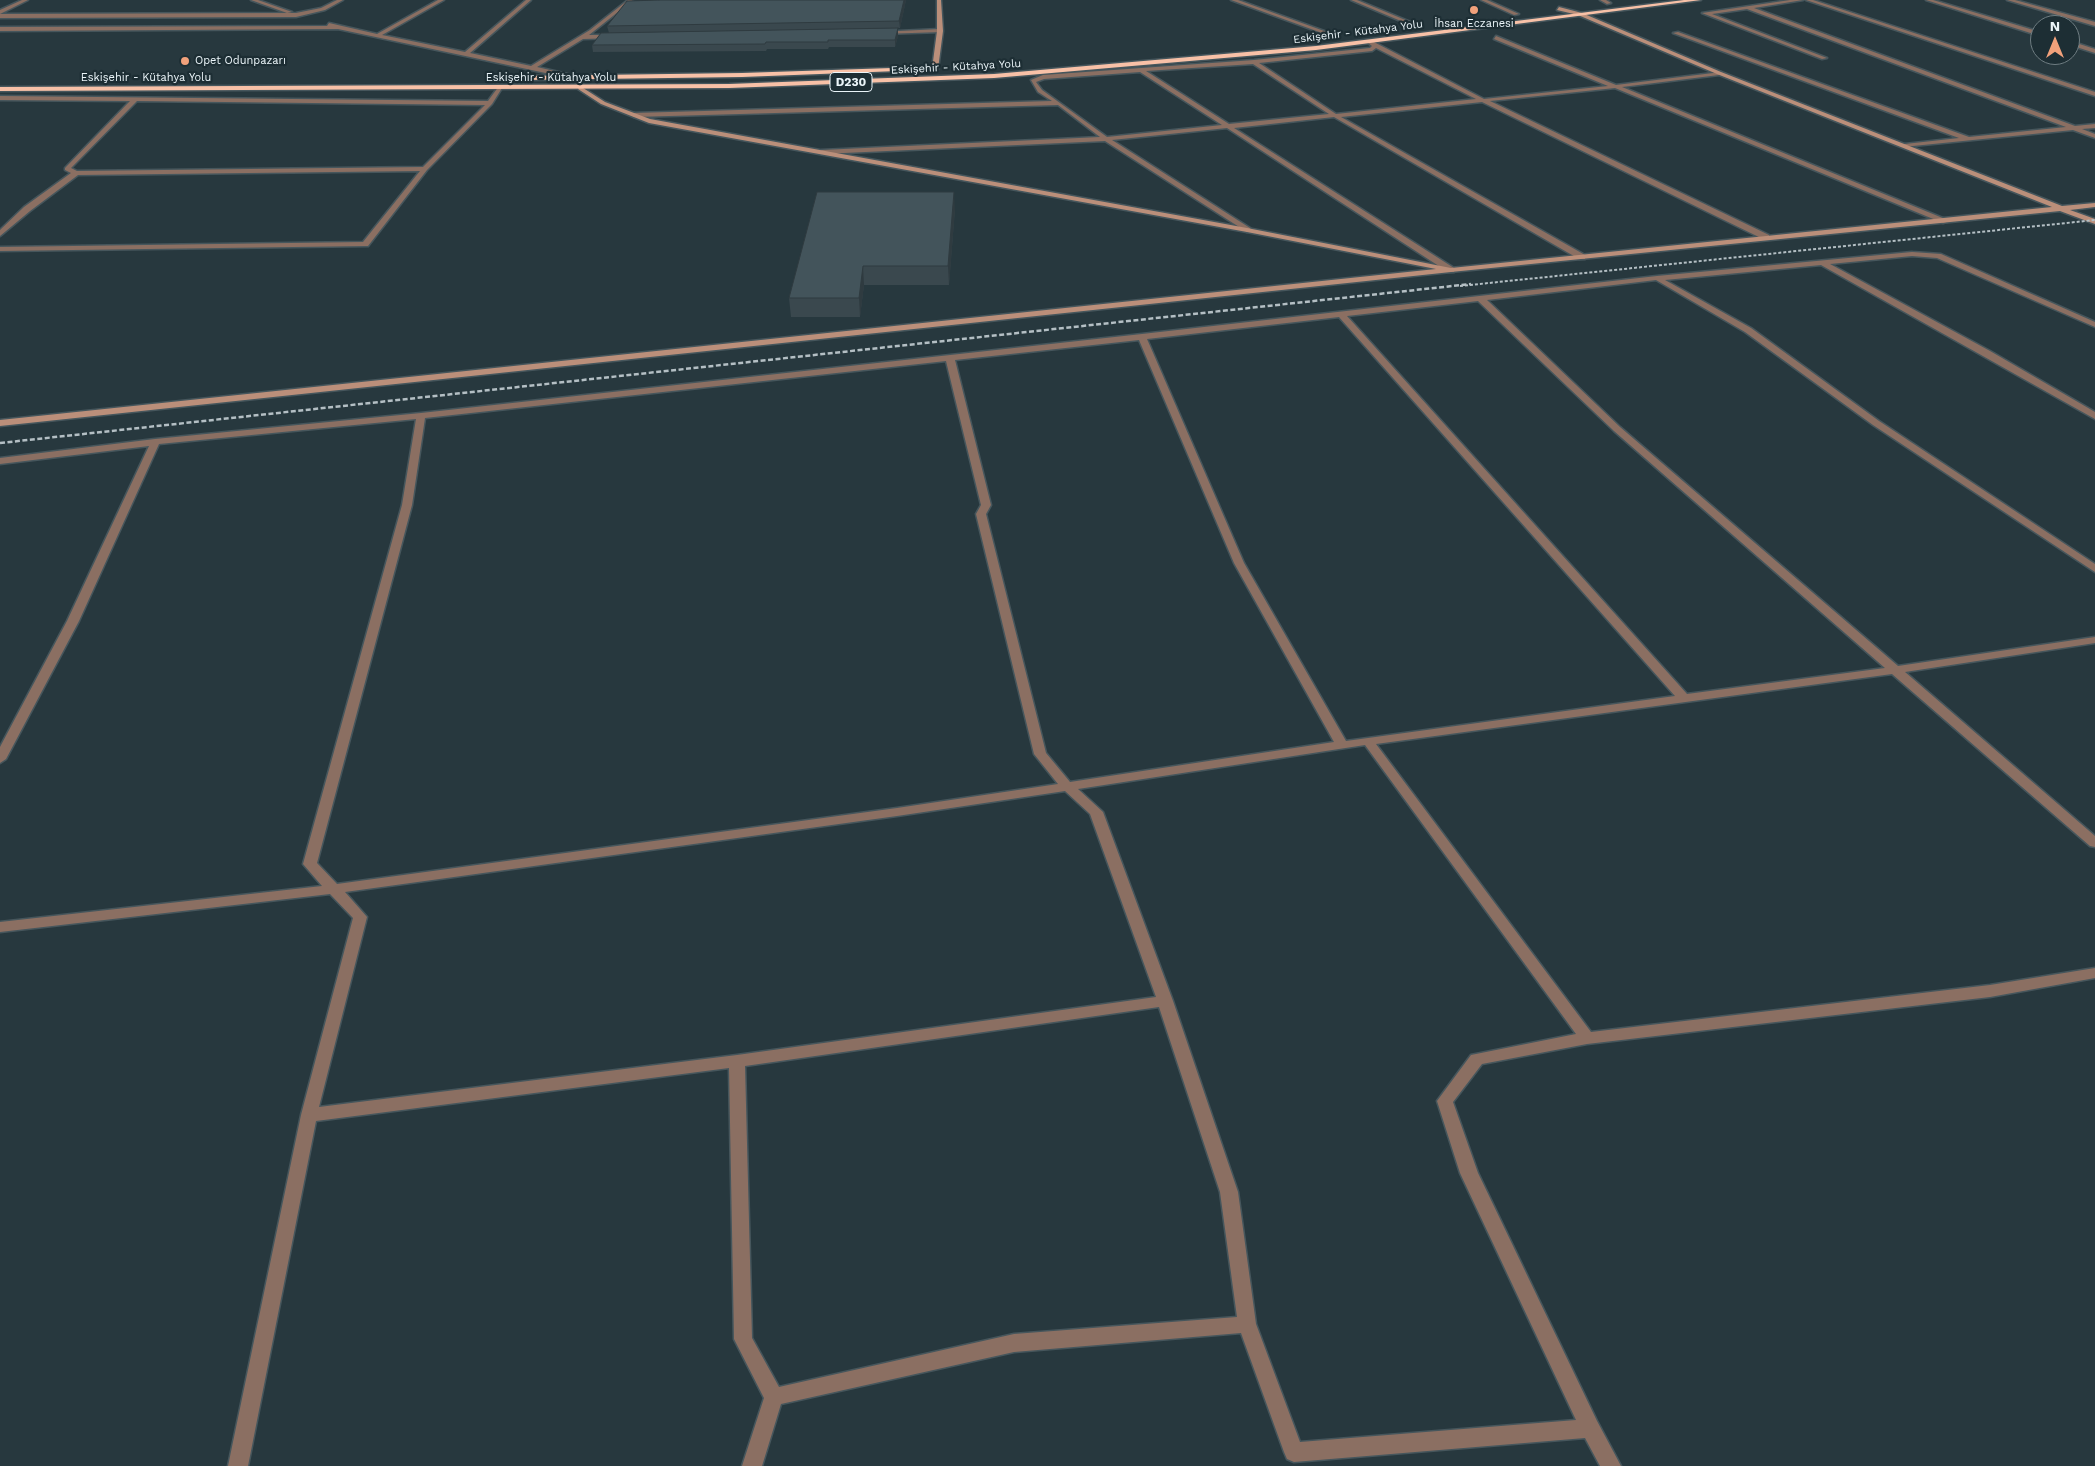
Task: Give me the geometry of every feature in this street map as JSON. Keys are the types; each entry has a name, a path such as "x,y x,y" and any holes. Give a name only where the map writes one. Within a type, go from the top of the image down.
{"highway":[{"path":"1593,5 1635,0"},
{"name":"Eskişehir - Kütahya Yolu","path":"0,88 580,88 739,86 994,76 1373,44 1580,14 1698,0"},
{"path":"1550,10 1584,6"},
{"path":"1496,16 1525,13"},
{"name":"Eskişehir - Kütahya Yolu","path":"1399,28 1427,25"},
{"name":"Eskişehir - Kütahya Yolu","path":"1315,38 1344,35"},
{"path":"1237,47 1247,47"},
{"name":"Eskişehir - Kütahya Yolu","path":"512,78 944,68"}],"street":[{"path":"0,12 26,0"},
{"path":"253,0 338,27 574,77"},
{"path":"0,16 296,15 323,9 341,0"},
{"path":"378,36 442,0"},
{"path":"466,54 528,0"},
{"path":"935,69 940,31 939,0"},
{"path":"1233,0 1335,36"},
{"path":"1352,0 1417,26"},
{"path":"1483,0 1516,14"},
{"path":"1602,0 1609,3"},
{"path":"1697,14 1801,0"},
{"path":"1808,0 2095,94"},
{"path":"1928,0 2030,31"},
{"path":"2009,0 2095,24"},
{"path":"532,68 581,38 631,2"},
{"path":"1747,7 2095,136"},
{"path":"1559,9 1580,14 1719,73 2095,222"},
{"path":"1705,13 1824,58"},
{"path":"0,29 338,27"},
{"path":"871,32 940,31"},
{"path":"1676,33 1967,139"},
{"path":"581,38 619,37"},
{"path":"1496,38 1946,221"},
{"path":"1247,230 1106,139 1040,90 1033,81 1043,77 1254,62 1372,49 1373,44 1482,100 1766,237"},
{"path":"2080,46 2095,51"},
{"path":"1254,62 1334,115 1582,257"},
{"path":"1142,71 1451,270"},
{"path":"822,152 1106,139 1613,86 1719,73"},
{"path":"0,249 365,244 425,169 490,103 499,88"},
{"path":"580,88 603,103 650,121 1247,230 1451,270"},
{"path":"0,98 490,103"},
{"path":"135,99 67,169 76,173 425,169"},
{"path":"634,115 1059,103"},
{"path":"1905,146 2095,126"},
{"path":"0,234 27,209 76,173"},
{"path":"0,423 1766,237 1946,221 2095,205"},
{"path":"0,461 155,442 421,416 1142,337 1657,278 1912,254 1938,256 2095,325"},
{"path":"1824,263 1987,353 2095,416"},
{"path":"1657,278 1748,330 1876,422 2095,570"},
{"path":"1481,299 1617,430 2095,844"},
{"path":"1341,314 1684,698"},
{"path":"1142,337 1239,563 1342,745"},
{"path":"950,358 986,505 981,514 1040,754 1067,786 1096,812 1165,1001 1229,1192 1247,1324 1294,1452 1590,1428"},
{"path":"238,1466 309,1115 360,916 310,864 407,505 421,416"},
{"path":"0,759 73,621 155,442"},
{"path":"0,927 334,889 897,812 1368,741 1894,670 2095,640"},
{"path":"1368,741 1587,1038"},
{"path":"1611,1466 1590,1428 1469,1173 1445,1102 1477,1059 1587,1038 1990,991 2095,972"},
{"path":"309,1115 737,1062 1165,1001"},
{"path":"737,1062 743,1339 774,1397 752,1466"},
{"path":"774,1397 1014,1343 1247,1324"}],"building":[{"path":"904,0 899,21 607,26 627,1"},
{"path":"898,28 895,40 828,40 828,42 766,42 765,44 592,45 601,33"},
{"path":"817,192 954,192 948,266 863,266 859,298 789,298"}],"railway":[{"path":"1460,286 2095,220"},
{"path":"0,443 1471,284"}],"place":[{"name":"İhsan Eczanesi","path":"1474,10"},
{"name":"Opet Odunpazarı","path":"185,61"}]}
